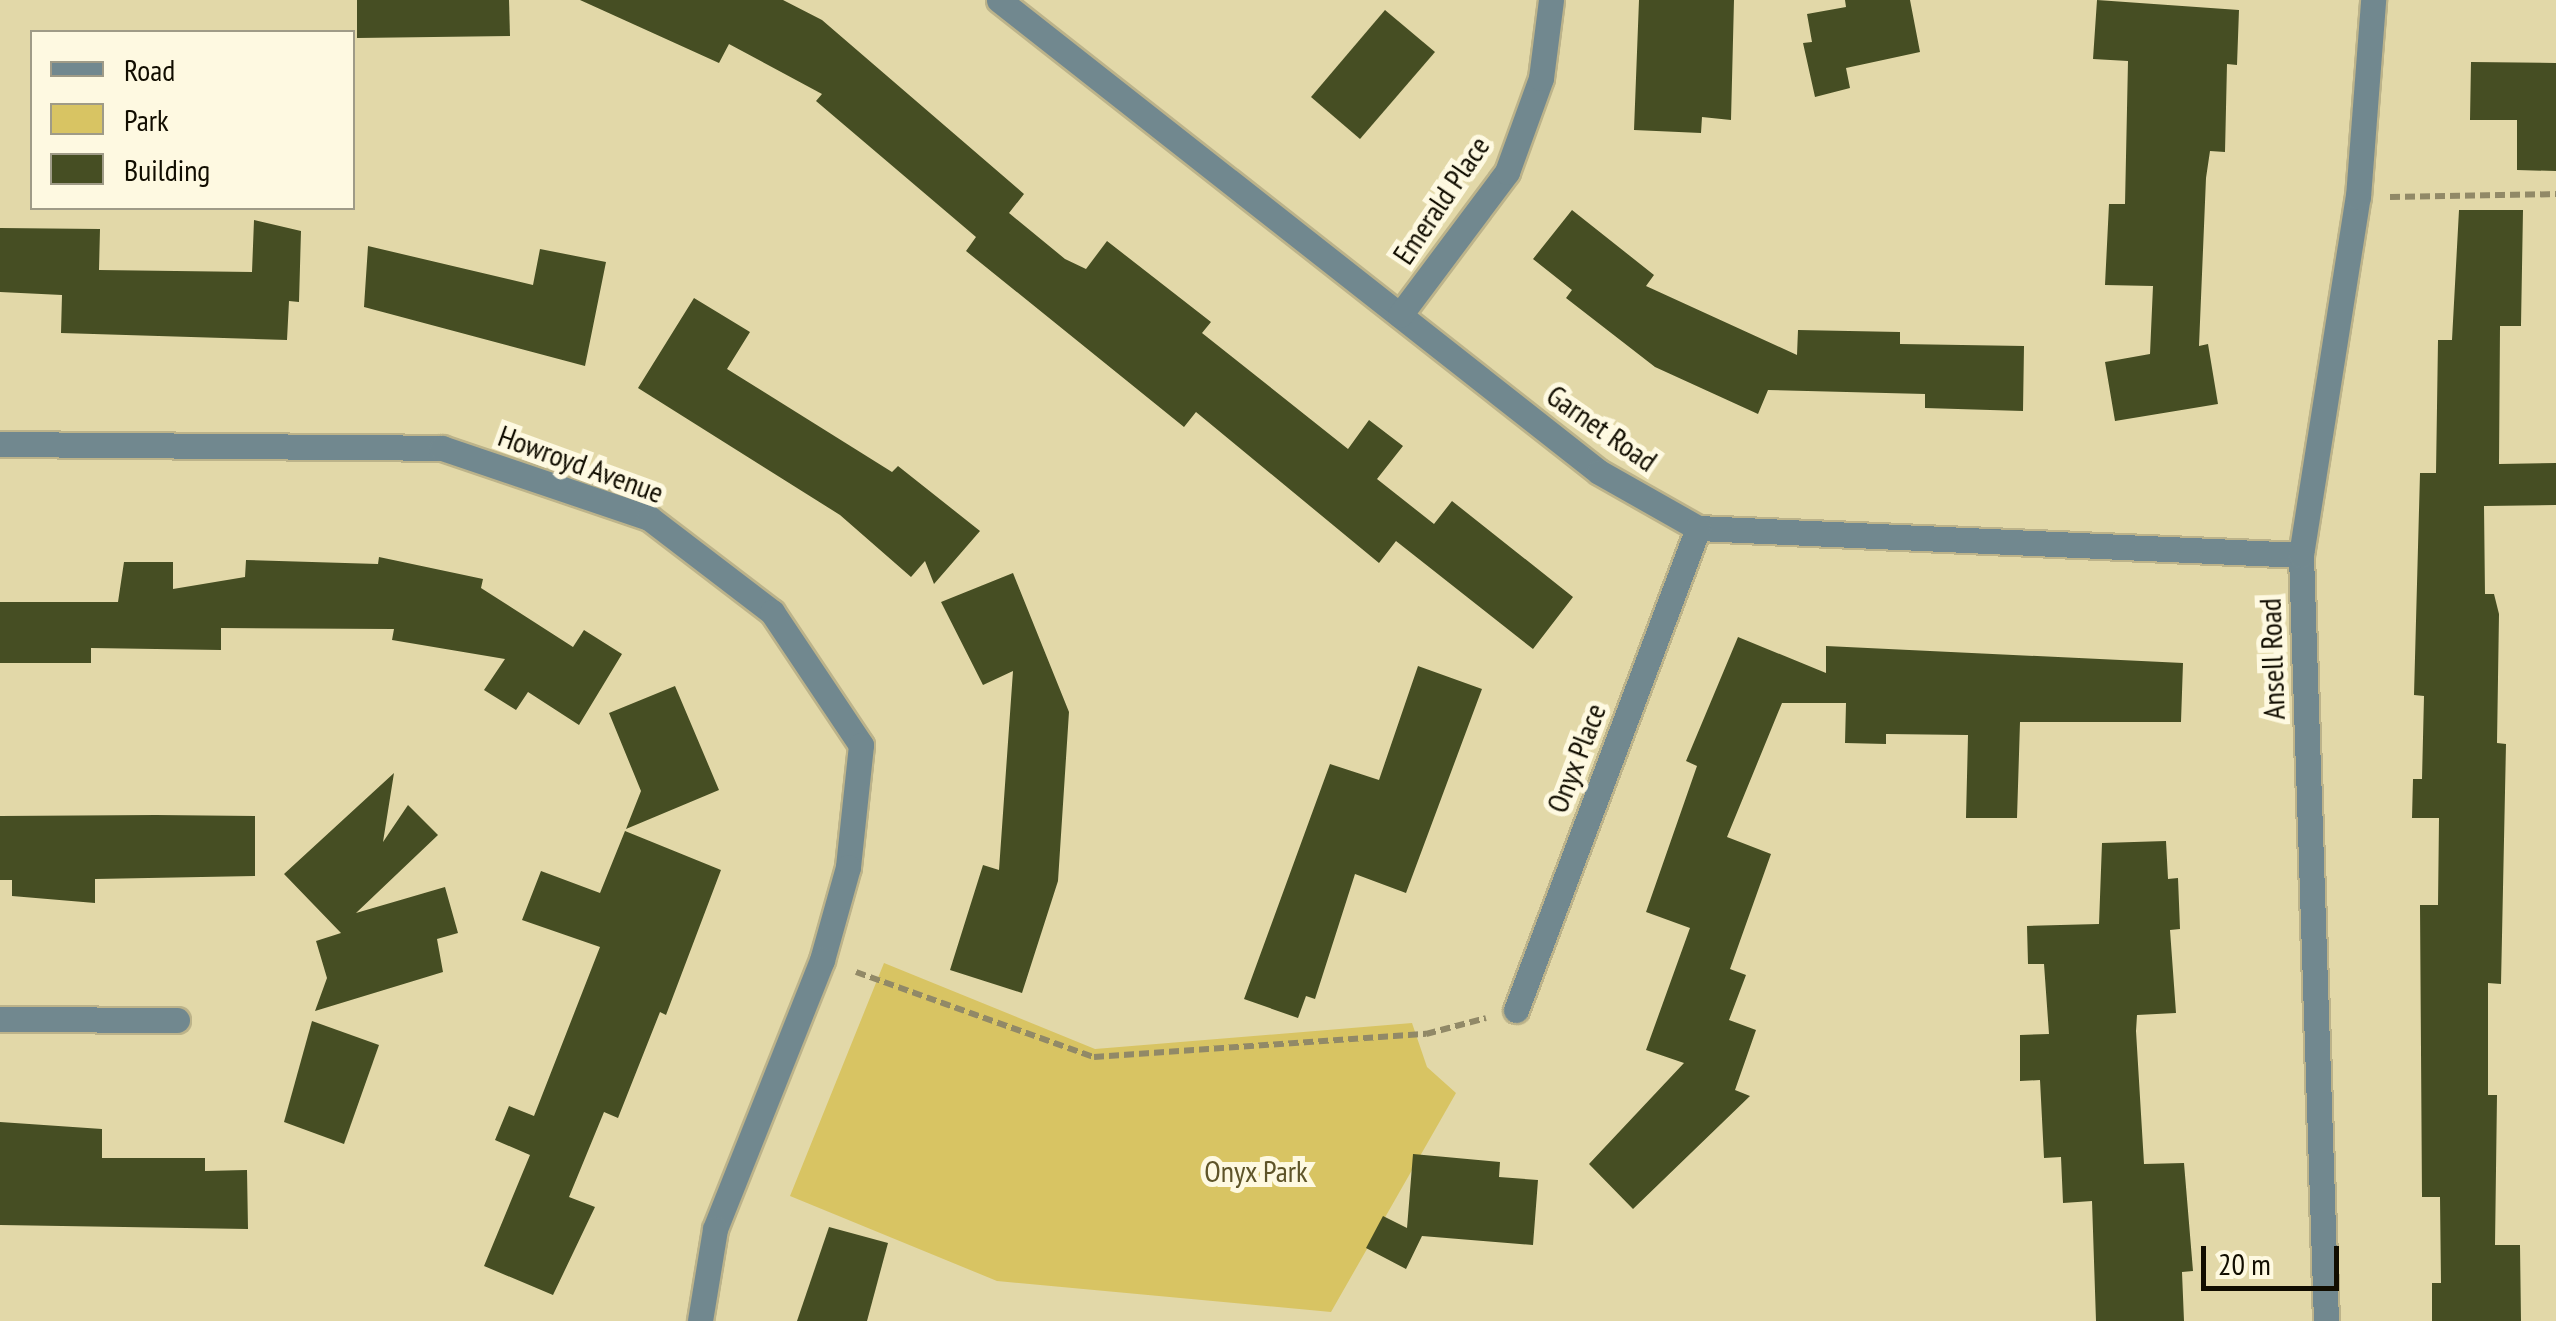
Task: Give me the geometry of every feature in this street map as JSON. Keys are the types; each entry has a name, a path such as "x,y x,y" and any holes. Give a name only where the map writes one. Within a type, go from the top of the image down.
{"street":[{"name":"Garnet Road","path":"999,0 1599,472 1698,528 2301,555"},
{"name":"Emerald Place","path":"1400,315 1507,172 1541,78 1550,0"},
{"name":"Ansell Road","path":"2326,1321 2301,555 2358,198 2373,0"},
{"name":"Howroyd Avenue","path":"0,444 442,448 649,518 772,612 860,745 848,867 822,960 715,1228 700,1321"},
{"name":"Onyx Place","path":"1516,1010 1698,528"},
{"path":"0,1019 178,1020"}],"path":[{"path":"2358,198 2556,194"},
{"path":"822,960 1094,1057 1426,1034 1516,1010"}],"green space":[{"name":"Onyx Park","path":"884,963 1095,1049 1412,1023 1427,1067 1456,1093 1331,1312 997,1281 790,1196"}],"building":[{"path":"357,0 509,0 510,36 357,38"},
{"path":"580,0 783,0 822,20 1024,194 1009,213 1065,259 1086,269 1107,241 1211,322 1202,333 1348,449 1369,420 1403,446 1377,479 1434,524 1452,501 1573,597 1533,649 1396,541 1379,563 1196,412 1184,427 966,251 976,237 816,101 822,94 729,44 719,63"},
{"path":"1639,0 1734,0 1731,120 1702,117 1701,133 1634,130"},
{"path":"1845,0 1910,0 1920,52 1846,68 1850,88 1815,97 1803,43 1812,42 1807,14 1846,7"},
{"path":"2097,0 2239,10 2237,65 2227,64 2225,152 2210,151 2206,178 2199,346 2208,344 2218,404 2115,421 2105,362 2150,354 2153,286 2105,285 2109,204 2125,204 2128,61 2093,59"},
{"path":"1385,10 1435,52 1360,139 1311,97"},
{"path":"2471,62 2556,63 2556,171 2517,170 2517,120 2470,120"},
{"path":"1572,210 1654,275 1646,286 1797,355 1798,330 1900,332 1900,344 2024,346 2023,411 1925,408 1925,394 1768,390 1758,414 1655,367 1566,298 1572,290 1533,259"},
{"path":"2459,210 2523,210 2521,326 2500,326 2499,464 2556,463 2556,505 2484,506 2485,594 2494,594 2499,614 2497,743 2506,744 2501,984 2488,983 2488,1095 2497,1095 2495,1245 2520,1245 2521,1321 2432,1321 2432,1283 2441,1283 2440,1197 2422,1197 2420,905 2438,905 2439,818 2412,818 2413,779 2422,779 2424,696 2414,695 2420,473 2436,473 2438,340 2452,340"},
{"path":"254,220 301,231 299,302 289,301 287,340 61,333 62,295 0,292 0,228 100,229 99,270 252,272"},
{"path":"368,246 533,285 540,249 606,262 585,366 364,307"},
{"path":"694,298 750,332 727,369 892,472 898,466 980,531 934,584 925,561 911,577 840,515 638,388"},
{"path":"379,557 483,579 481,588 573,647 584,630 622,654 579,725 528,692 516,710 484,690 505,659 392,640 394,629 221,628 221,650 91,648 91,663 0,663 0,602 118,602 124,562 173,562 173,589 245,577 246,560 378,564"},
{"path":"1013,573 1069,712 1058,881 1022,993 950,970 983,865 999,870 1013,671 983,685 941,602"},
{"path":"1738,637 1826,673 1826,646 2183,663 2181,722 2020,722 2017,818 1966,818 1968,735 1886,734 1886,744 1845,743 1846,703 1782,703 1727,837 1771,854 1730,969 1746,975 1729,1020 1756,1030 1735,1090 1750,1096 1633,1209 1589,1164 1684,1063 1646,1050 1690,928 1646,912 1697,766 1686,761"},
{"path":"1418,666 1482,689 1406,893 1355,874 1315,999 1306,996 1298,1018 1244,999 1330,764 1379,780"},
{"path":"675,686 719,790 626,829 641,791 609,713"},
{"path":"394,773 383,842 408,805 438,835 356,913 445,887 458,933 437,939 443,972 315,1011 327,978 316,941 341,933 284,874"},
{"path":"0,816 255,816 255,876 95,879 95,903 12,896 12,880 0,880"},
{"path":"625,831 721,870 666,1015 660,1012 618,1118 604,1112 569,1197 595,1207 553,1295 484,1266 530,1155 495,1140 509,1106 534,1116 600,947 522,920 541,871 600,893"},
{"path":"2166,841 2168,879 2178,878 2180,929 2170,930 2176,1013 2137,1015 2144,1164 2184,1163 2193,1271 2182,1272 2184,1321 2096,1321 2092,1201 2063,1203 2061,1157 2044,1158 2040,1080 2020,1081 2020,1035 2049,1034 2044,964 2028,964 2027,926 2099,924 2102,843"},
{"path":"312,1021 379,1045 344,1144 284,1122"},
{"path":"0,1122 102,1129 102,1158 205,1158 205,1171 247,1170 248,1229 0,1225"},
{"path":"1413,1154 1500,1162 1499,1177 1538,1180 1533,1245 1422,1236 1406,1269 1366,1248 1383,1216 1407,1228"},
{"path":"829,1227 888,1243 867,1321 797,1321"}]}
